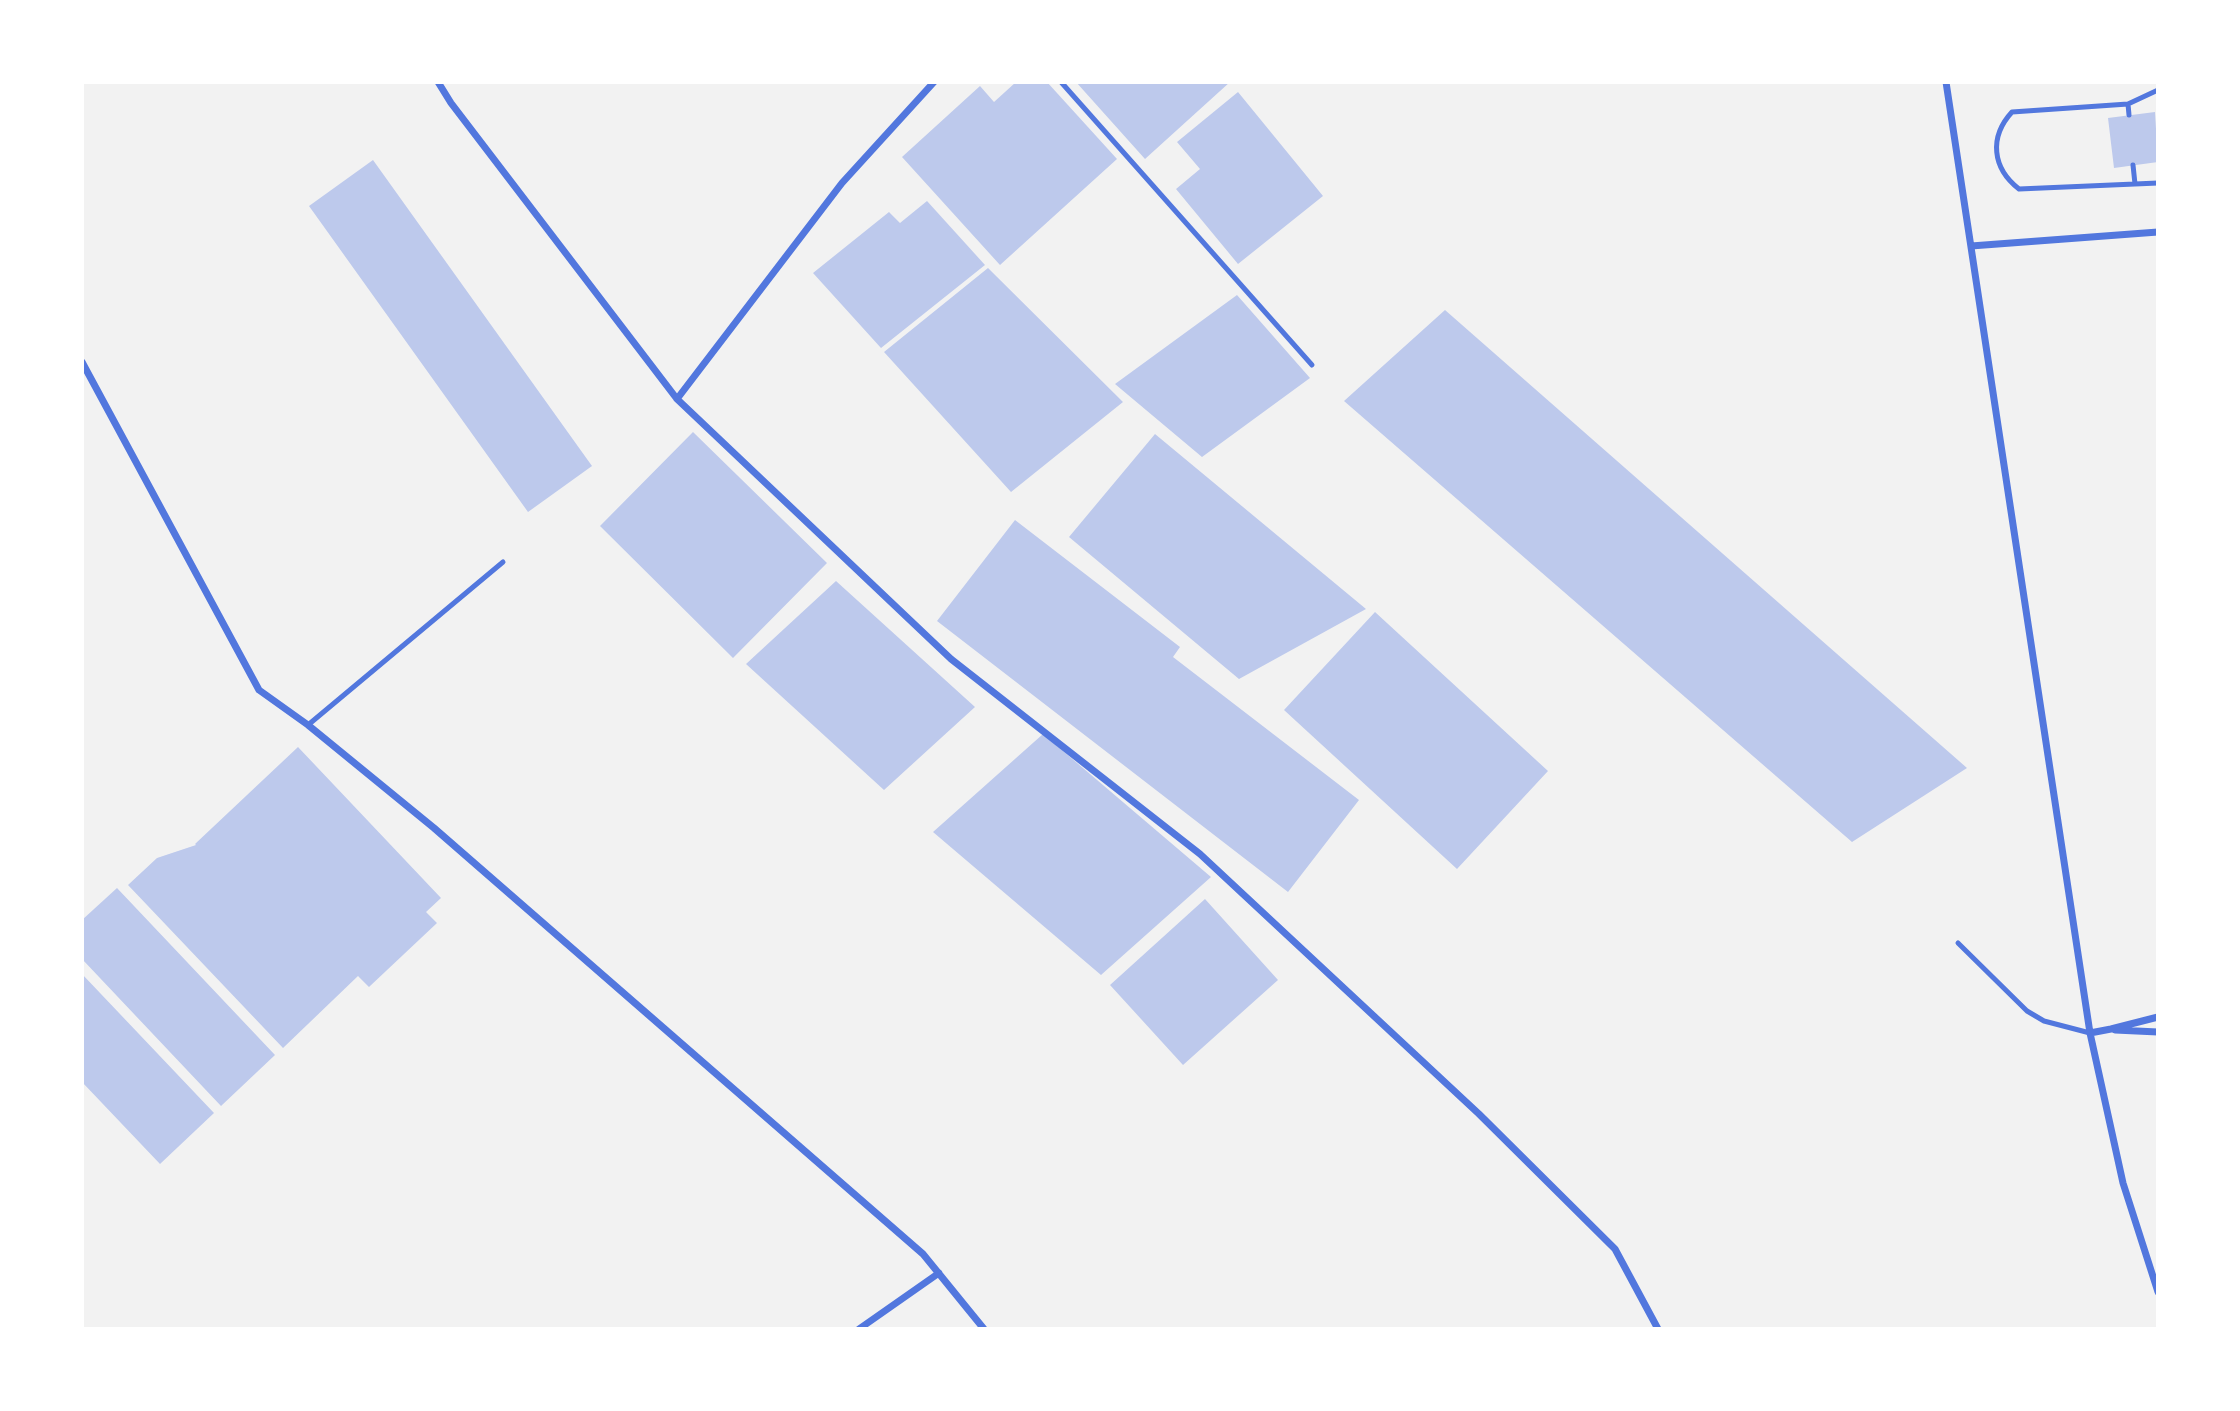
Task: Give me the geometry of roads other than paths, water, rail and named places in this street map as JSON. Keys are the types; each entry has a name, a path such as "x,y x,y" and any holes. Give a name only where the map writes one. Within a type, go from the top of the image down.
{"street":[{"path":"438,82 451,103 677,399 951,659 1200,854 1479,1114 1615,1249 1658,1329"},
{"path":"677,399 842,183 934,82"},
{"path":"1946,82 2091,1032 2123,1183 2158,1292"},
{"path":"1971,246 2158,232"},
{"path":"82,362 259,690 308,725 434,828 923,1254 984,1329"},
{"path":"2111,1030 2158,1017"},
{"path":"2091,1032 2158,1032"},
{"path":"859,1329 939,1273"}],"lane":[{"path":"1061,82 1312,365"},
{"path":"2158,90 2128,104 2012,112 1998,132 1996,155 2004,174 2019,188 2158,183"},
{"path":"2128,104 2129,115"},
{"path":"2133,165 2135,184"},
{"path":"308,725 503,562"},
{"path":"1958,943 2027,1011 2044,1021 2091,1032"}]}
